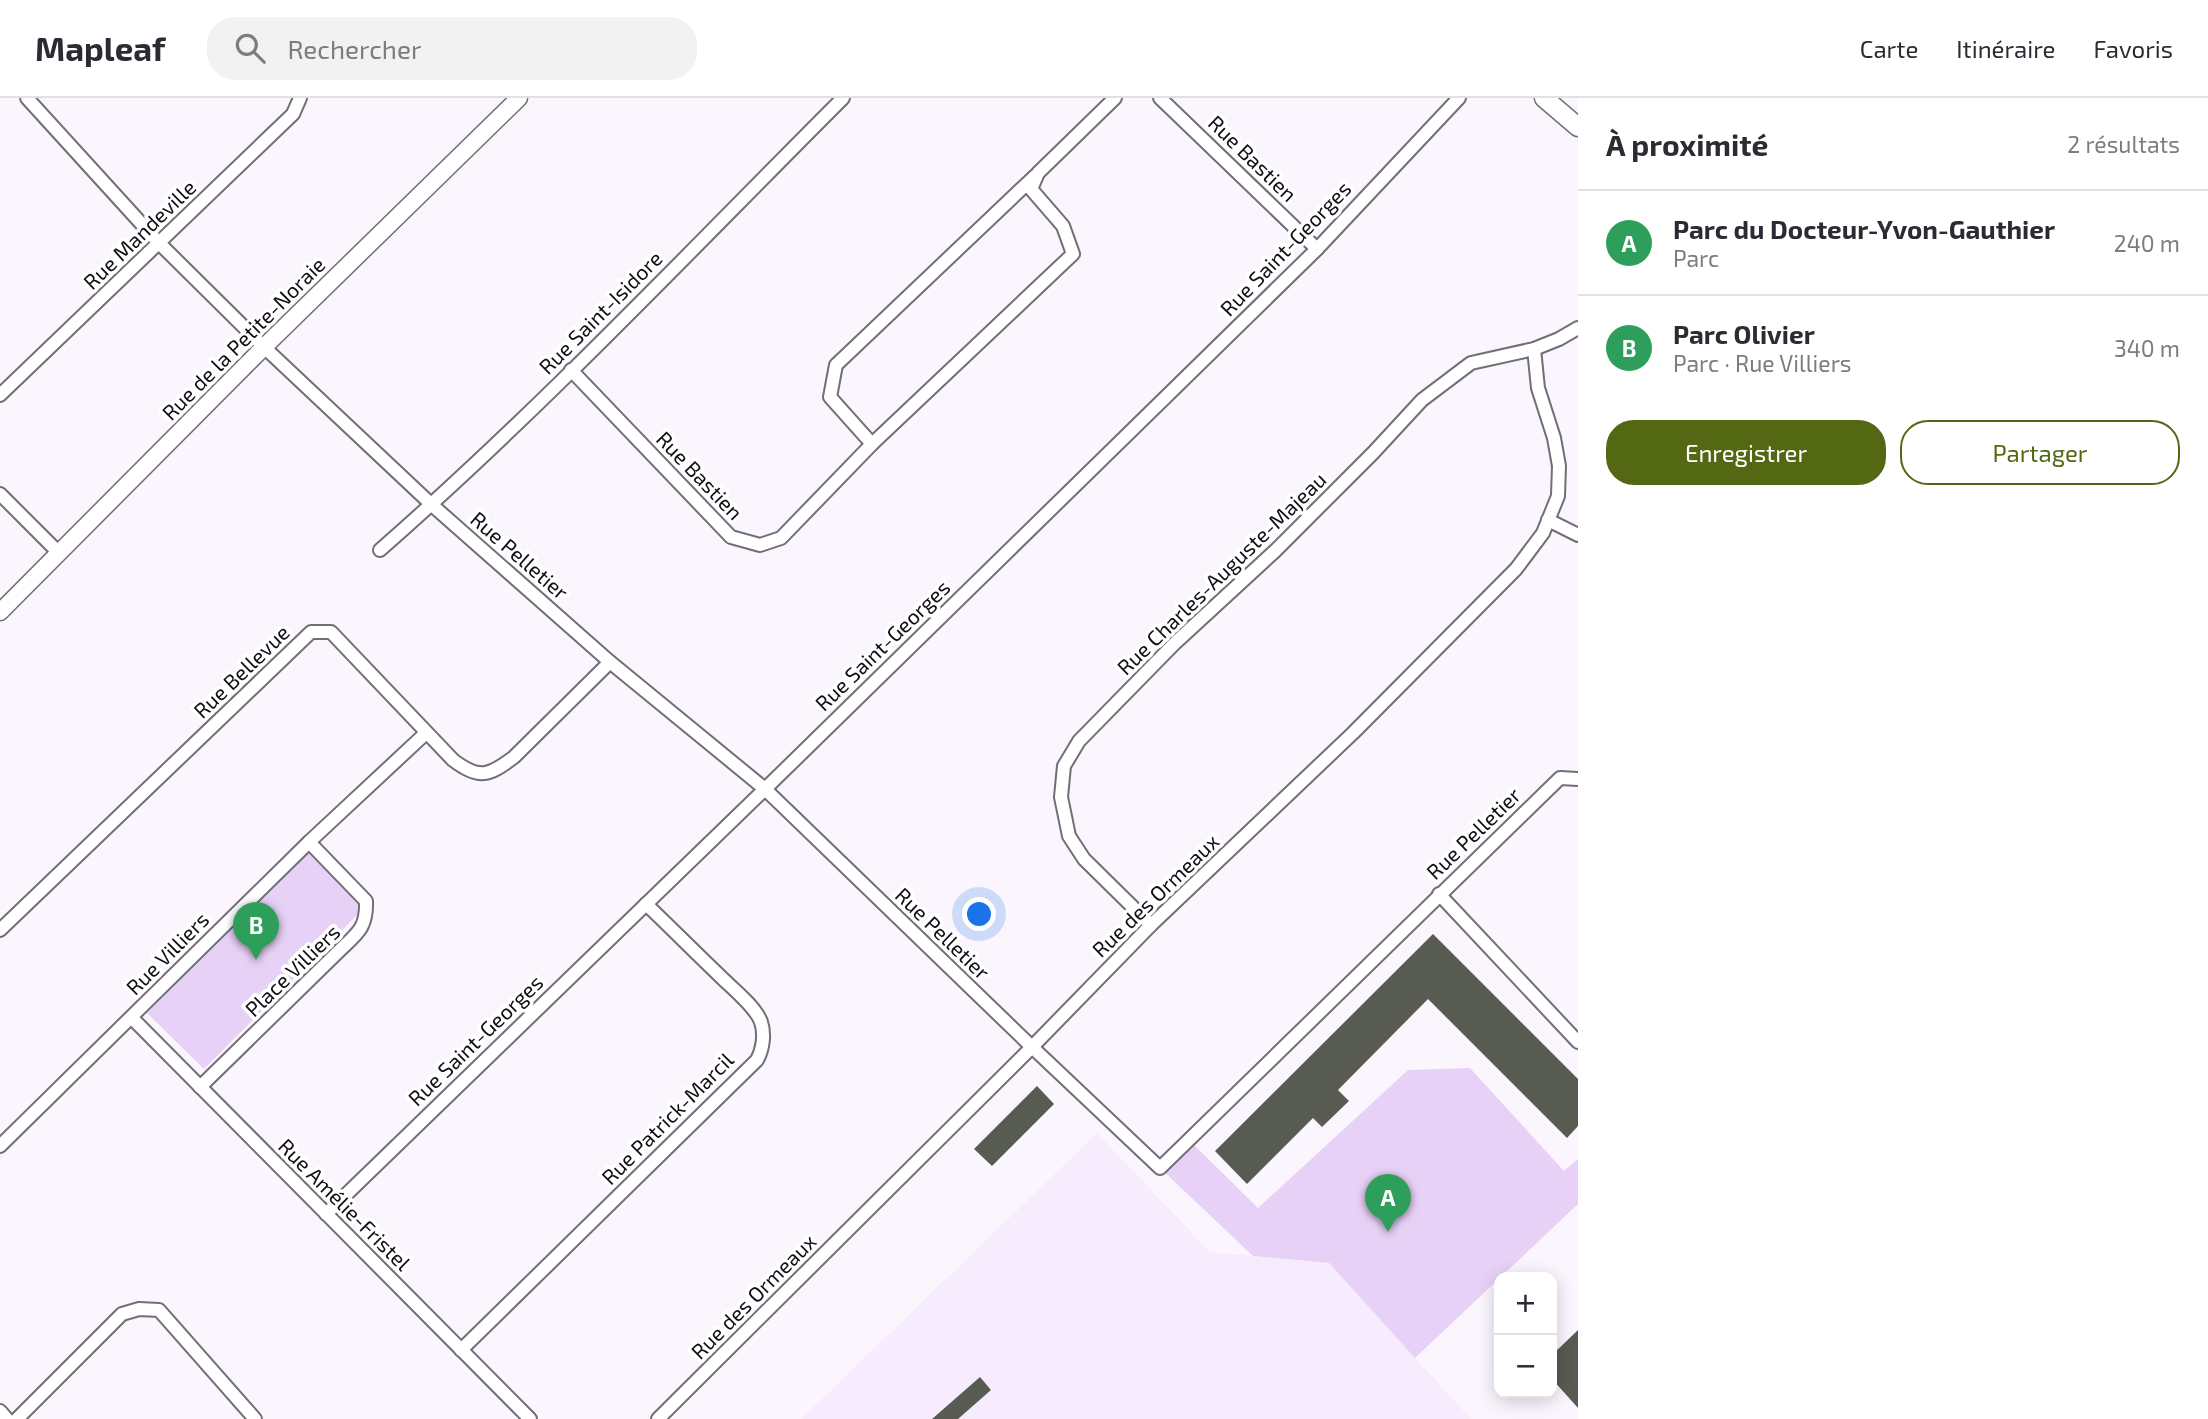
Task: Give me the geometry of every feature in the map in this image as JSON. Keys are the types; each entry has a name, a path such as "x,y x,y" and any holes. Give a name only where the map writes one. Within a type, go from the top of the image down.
{"main road":[{"path":"1544,98 1578,127"}],"street":[{"name":"Rue Pelletier","path":"27,98 159,243 264,347 432,505 610,662 765,789 1160,1168 1560,778 1578,779"},
{"name":"Rue Mandeville","path":"0,395 293,114 300,98"},
{"name":"Rue de la Petite-Noraie","path":"0,612 264,347 519,98"},
{"name":"Rue Saint-Isidore","path":"380,550 432,505 571,370 844,98"},
{"path":"872,444 830,397 835,365 1115,98"},
{"name":"Rue Bastien","path":"1160,98 1317,249"},
{"name":"Rue Saint-Georges","path":"326,1214 1317,249 1459,98"},
{"name":"Rue Bastien","path":"571,370 731,537 760,545 781,538 872,444 1073,254 1063,226 1031,189 1038,173"},
{"name":"Rue Charles-Auguste-Majeau","path":"1151,925 1084,859 1069,836 1061,797 1064,765 1079,741 1175,643 1275,551 1422,400 1471,362 1534,349 1559,340 1578,328"},
{"name":"Rue des Ormeaux","path":"658,1419 1151,925 1353,733 1516,569 1542,533 1558,496 1559,466 1554,438 1538,388 1534,349"},
{"path":"0,494 59,553"},
{"path":"1548,520 1578,536"},
{"name":"Rue Bellevue","path":"0,930 311,632 331,632 426,733 466,770 477,774 490,773 514,757 610,662"},
{"name":"Rue Villiers","path":"0,1146 132,1018 178,969 426,733"},
{"name":"Place Villiers","path":"201,1087 359,933 363,925 367,914 366,901 309,842"},
{"path":"1439,894 1578,1042"},
{"name":"Rue Patrick-Marcil","path":"460,1350 757,1060 761,1053 761,1023 757,1015 646,904"},
{"name":"Rue Amélie-Fristel","path":"132,1018 530,1419"},
{"path":"17,1419 122,1314 139,1308 159,1310 255,1419"},
{"path":"0,1411 7,1419"}],"shaded area":[{"path":"308,851 365,907 204,1069 147,1013"},
{"path":"1470,1068 1564,1171 1578,1159 1578,1204 1506,1272 1494,1272 1494,1283 1415,1358 1329,1263 1253,1256 1160,1168 1189,1140 1258,1208 1408,1070"},
{"path":"1097,1133 1210,1252 1329,1263 1471,1419 801,1419"}],"building":[{"path":"1433,934 1578,1079 1578,1126 1567,1138 1428,999 1338,1090 1349,1101 1322,1127 1313,1118 1247,1184 1215,1151"},
{"path":"1037,1086 1054,1104 992,1166 974,1149"},
{"path":"1578,1330 1578,1408 1557,1385 1557,1350"},
{"path":"980,1377 991,1390 958,1419 932,1419"}],"place":[{"name":"Parc Olivier","path":"256,960"},
{"name":"Parc du Docteur-Yvon-Gauthier","path":"1388,1232"}]}
